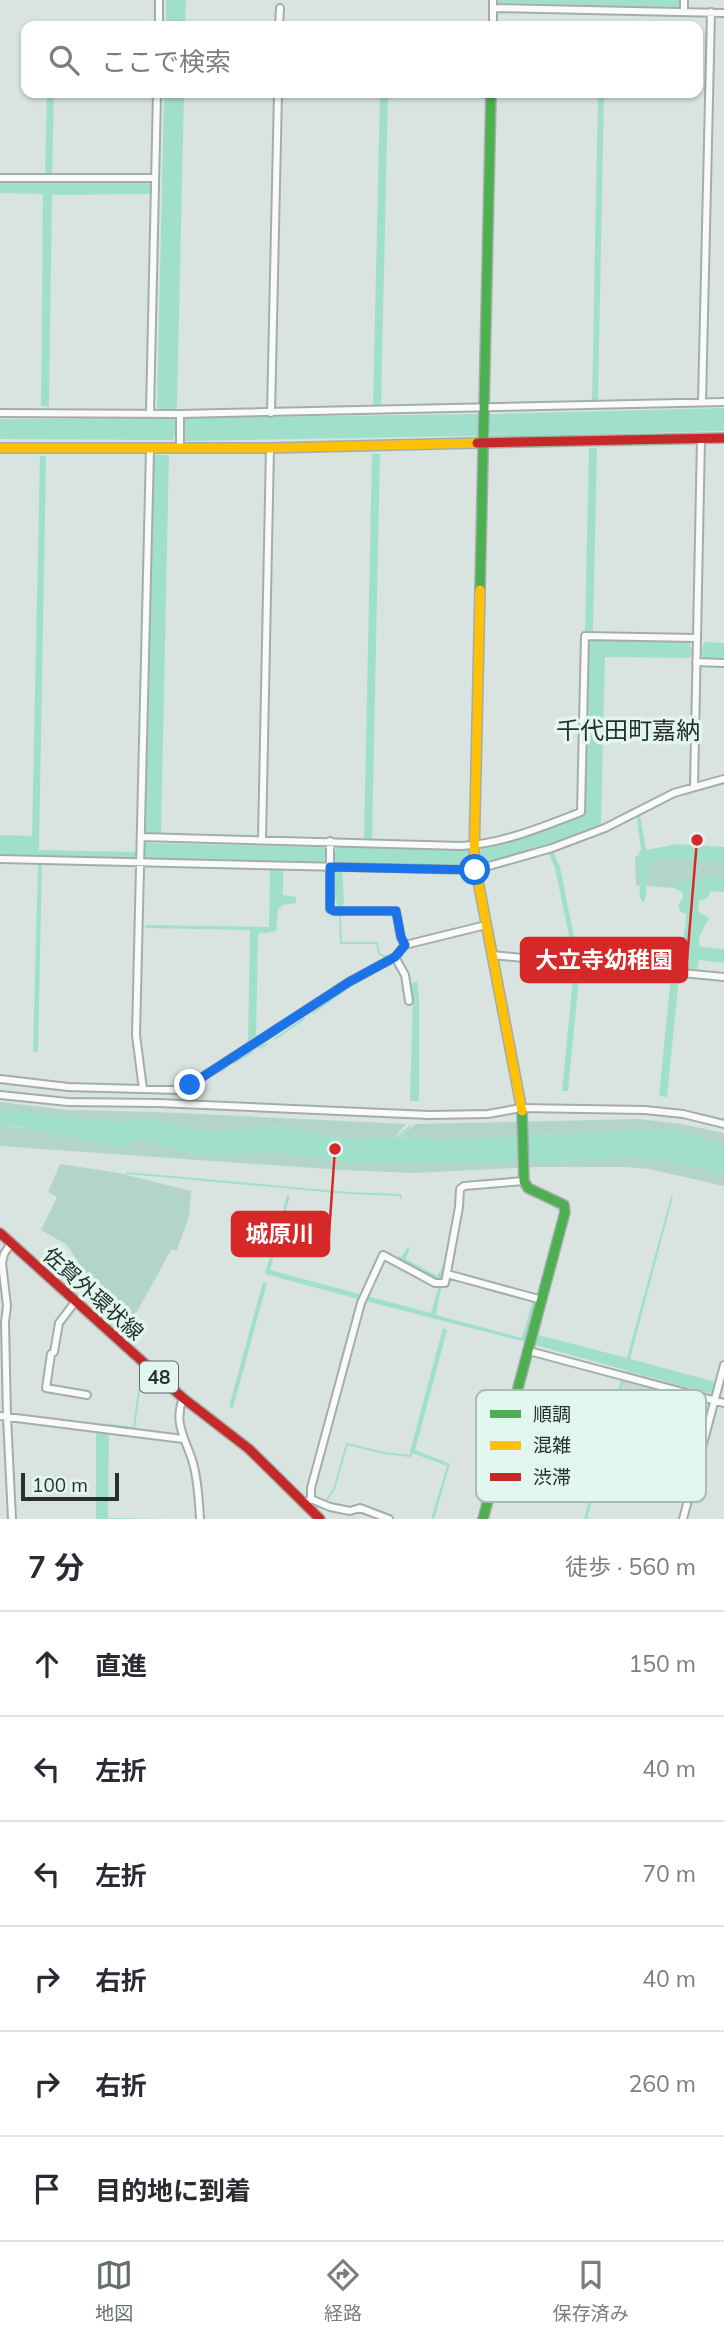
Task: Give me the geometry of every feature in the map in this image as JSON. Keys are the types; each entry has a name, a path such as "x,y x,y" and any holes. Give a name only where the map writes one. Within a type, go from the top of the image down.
{"street":[{"path":"159,0 159,21"},
{"path":"684,0 684,12"},
{"path":"493,4 724,13"},
{"path":"279,8 279,21"},
{"path":"702,402 711,12"},
{"path":"150,412 157,98"},
{"path":"271,413 278,98"},
{"path":"491,98 474,858 523,1119 524,1178 528,1188 564,1205 565,1212 518,1390"},
{"path":"0,178 155,178"},
{"path":"0,413 484,413 724,402"},
{"path":"180,414 180,449"},
{"path":"0,447 270,448 724,438"},
{"path":"694,787 701,439"},
{"path":"262,839 270,448"},
{"path":"143,1089 136,1035 150,449"},
{"path":"141,837 330,841 474,858 581,812 584,636 697,638"},
{"path":"696,662 724,663"},
{"path":"0,859 140,858 330,867 474,858 552,848 590,834 674,793 724,779"},
{"path":"330,841 330,909 396,911 405,945"},
{"path":"0,1079 68,1087 178,1090 190,1085 349,982 395,957 405,945 486,925"},
{"path":"492,956 498,954 724,977"},
{"path":"395,957 405,975 409,1001"},
{"path":"0,1095 68,1102 158,1103 429,1115 488,1114 521,1108 645,1110 683,1114 724,1124"},
{"path":"389,1519 360,1508 349,1511 307,1501 360,1303 383,1255 441,1284 447,1274 460,1189 464,1186 524,1178"},
{"name":"佐賀外環状線","path":"0,1233 183,1398 249,1449 307,1501 320,1519"},
{"path":"11,1243 2,1263 7,1306 3,1417 12,1519"},
{"path":"447,1274 542,1300"},
{"path":"75,1302 59,1323 46,1388 87,1395"},
{"path":"529,1350 678,1390"},
{"path":"706,1433 724,1366"},
{"path":"183,1398 177,1412 183,1439 193,1463 200,1519"},
{"path":"706,1398 724,1403"},
{"path":"3,1417 183,1439"},
{"path":"483,1519 488,1502"},
{"path":"683,1519 688,1502"}],"shaded area":[{"path":"166,0 186,0 185,21 166,21"},
{"path":"498,0 680,0 680,7 498,3"},
{"path":"47,98 54,98 52,173 45,173"},
{"path":"164,98 184,98 177,407 168,409 167,417 174,419 175,424 185,425 185,418 478,414 480,421 489,420 490,414 724,408 724,431 491,437 489,429 480,429 478,436 186,441 184,435 175,435 173,440 0,439 0,419 164,418 164,409 157,408"},
{"path":"380,98 388,98 381,406 373,406"},
{"path":"598,98 604,98 598,401 592,401"},
{"path":"0,182 148,183 151,186 150,194 52,195 49,407 41,406 43,194 0,193"},
{"path":"589,448 597,448 593,632 585,631"},
{"path":"372,454 380,454 372,840 364,840"},
{"path":"153,455 169,455 161,834 145,834"},
{"path":"40,456 46,456 39,850 144,854 144,843 324,847 328,853 334,853 338,847 467,849 471,856 479,856 482,848 535,834 585,814 588,640 690,642 693,649 702,649 704,642 724,643 724,659 704,659 701,652 693,652 690,658 605,657 601,825 549,846 482,865 479,859 470,859 467,867 336,863 334,857 327,857 324,863 0,855 0,835 32,836"},
{"path":"640,815 646,850 677,844 724,847 724,863 675,857 660,859 648,870 643,903 640,898 638,855 641,850 637,817"},
{"path":"553,851 560,867 578,957 617,961 616,964 574,960 555,868 549,854"},
{"path":"724,853 724,892 636,885 635,856"},
{"path":"38,864 42,864 38,1052 33,1052"},
{"path":"270,870 283,870 283,895 296,897 296,903 283,905 278,909 276,931 258,934 256,1039 248,1042 250,930 145,928 145,925 269,927"},
{"path":"333,870 342,870 342,907 337,906"},
{"path":"724,876 724,892 711,891 707,898 699,901 698,910 709,918 699,937 700,947 724,949 724,963 699,960 697,971 672,969 668,965 669,961 677,961 679,958 686,914 681,912 678,906 683,898 682,892 669,886 670,883"},
{"path":"574,967 580,968 568,1091 562,1091"},
{"path":"671,976 679,977 667,1097 659,1096"},
{"path":"417,981 419,1101 410,1101 413,996 411,983"},
{"path":"0,1102 67,1110 406,1124 395,1137 344,1139 282,1126 209,1132 153,1119 115,1122 13,1112 0,1109"},
{"path":"0,1109 115,1122 153,1119 209,1132 282,1126 344,1139 447,1139 677,1129 724,1146 724,1174 682,1164 633,1157 537,1163 347,1162 269,1152 205,1157 139,1139 124,1147 0,1126"},
{"path":"639,1119 724,1133 724,1146 677,1129 447,1139 400,1137 415,1124"},
{"path":"0,1126 139,1139 205,1157 269,1152 347,1162 537,1163 633,1157 682,1164 724,1174 724,1186 649,1169 627,1167 536,1167 413,1173 0,1146"},
{"path":"60,1164 119,1173 191,1191 189,1216 177,1250 171,1250 134,1317 101,1297 67,1245 41,1230 57,1197 48,1192"},
{"path":"287,1195 290,1196 270,1270 359,1294 358,1299 265,1274"},
{"path":"673,1196 630,1359 716,1382 712,1394 706,1390 698,1390 535,1345 538,1335 627,1358"},
{"path":"408,1247 410,1248 406,1259 437,1276 443,1266 445,1268 436,1315 522,1338 533,1300 537,1302 526,1342 365,1301 367,1296 431,1313 440,1281 396,1259 401,1257"},
{"path":"263,1282 267,1283 233,1408 229,1407"},
{"path":"443,1328 447,1330 415,1450 450,1464 434,1519 431,1519 447,1466 410,1452"},
{"path":"627,1368 688,1384 687,1390 621,1390"},
{"path":"621,1379 624,1380 621,1390 618,1390"},
{"path":"706,1415 713,1417 706,1444"},
{"path":"96,1432 109,1433 108,1518 170,1519 96,1519"},
{"path":"588,1502 592,1502 587,1519 584,1519"}],"waterway":[{"path":"340,915 341,943 377,943 379,954 387,957"},
{"path":"313,1013 348,988"},
{"path":"275,1039 304,1019"},
{"path":"259,1048 267,1044"},
{"path":"234,1063 252,1052"},
{"path":"218,1072 225,1069"},
{"path":"0,1083 70,1091 180,1093 207,1079"},
{"path":"398,1137 410,1126"},
{"path":"127,1173 349,1193 400,1195 401,1198"},
{"path":"102,1424 134,1428 139,1390"},
{"path":"323,1500 325,1502 334,1489 347,1444 384,1453 410,1456 412,1452"}],"traffic: fast":[{"path":"480,590 491,98"},
{"path":"517,1390 565,1212 564,1205 528,1188 524,1181 522,1111"},
{"path":"483,1519 488,1502"}],"traffic: slow":[{"path":"0,448 270,448 477,443"},
{"path":"480,590 474,860 522,1111"}],"traffic: jam":[{"path":"477,443 724,438"},
{"path":"0,1233 183,1398 249,1449 320,1519"}],"place":[{"name":"大立寺幼稚園","path":"697,840"},
{"name":"城原川","path":"335,1149"}],"district":[{"name":"千代田町嘉納","path":"628,731"}],"route":[{"path":"190,1085 349,982 395,957 405,945 396,911 330,909 330,867 475,870"}]}
